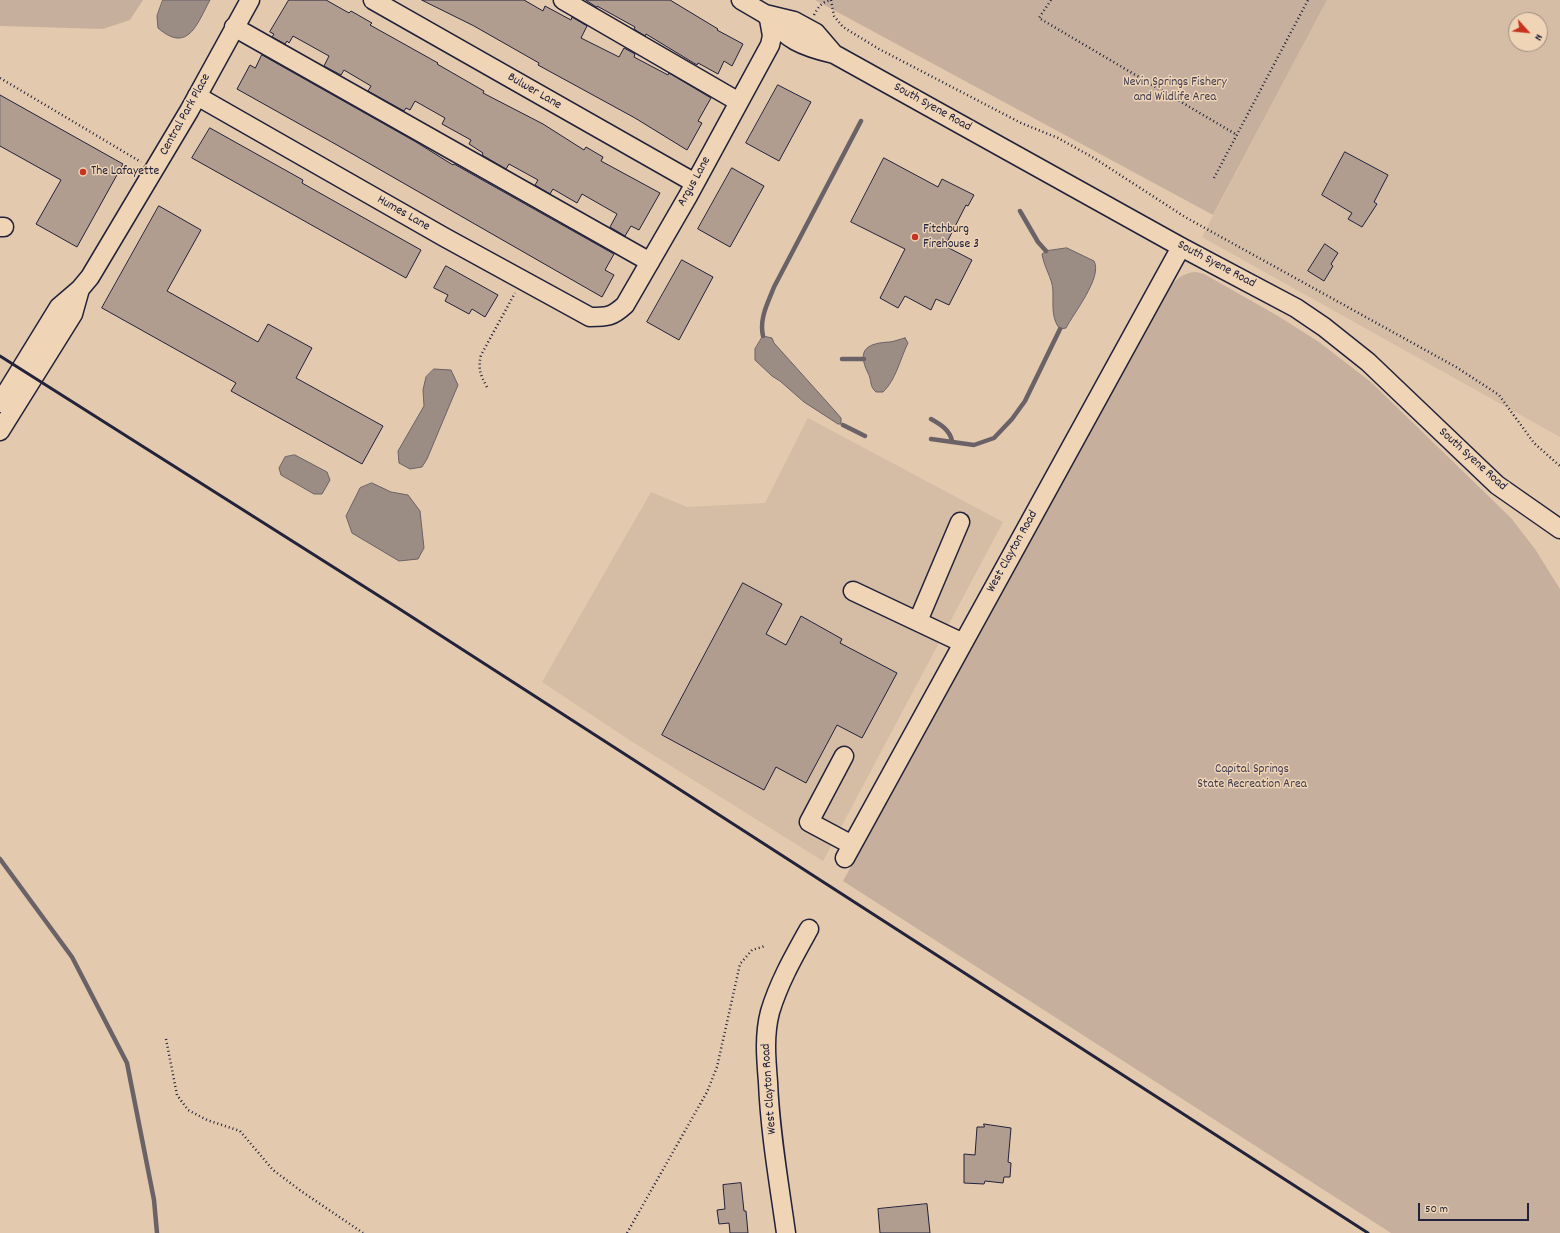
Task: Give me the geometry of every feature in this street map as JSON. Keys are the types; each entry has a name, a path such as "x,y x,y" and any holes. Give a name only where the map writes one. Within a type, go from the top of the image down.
{"street":[{"name":"Central Park Place","path":"0,403 59,307 80,289 90,277 155,169 250,0"},
{"name":"Bulwer Lane","path":"373,0 694,183"},
{"path":"563,0 739,102"},
{"name":"South Syene Road","path":"741,0 767,17 786,36 808,48 834,54 1285,302 1324,327 1368,362 1497,485 1560,529"},
{"name":"Argus Lane","path":"614,315 625,305 650,262 770,45 772,36 767,17"},
{"name":"South Syene Road","path":"767,17 794,21 816,33 834,54"},
{"path":"234,27 650,262"},
{"path":"770,45 779,38 786,36"},
{"name":"Humes Lane","path":"197,96 444,237 590,317 614,315"},
{"name":"West Clayton Road","path":"844,756 809,822 849,852 1181,246"},
{"name":"Central Park Place","path":"0,431 73,314 80,289"},
{"path":"918,621 960,522"},
{"path":"854,591 963,643"},
{"name":"West Clayton Road","path":"786,1233 769,1113 766,1039 770,1013 778,990 786,970 809,929"}],"path":[{"path":"814,15 816,9 824,2 831,0 834,16 843,27 879,49 1020,123 1058,138 1094,158 1185,217 1456,366 1499,395 1534,443 1560,466"},
{"path":"1051,0 1039,18 1237,135"},
{"path":"1214,178 1308,0"},
{"path":"0,78 139,161"},
{"path":"487,387 480,375 478,365 480,355 514,294 524,280"},
{"path":"626,1233 707,1092 717,1067 740,964 752,950 765,946"},
{"path":"166,1038 176,1095 188,1110 207,1120 240,1131 273,1170 307,1196 363,1233"}],"shaded area":[{"path":"163,0 210,0 201,18 190,33 184,37 177,38 168,35 158,28 157,16"},
{"path":"1327,0 1560,0 1560,437 1202,237"},
{"path":"1067,248 1094,261 1096,268 1091,286 1086,295 1066,328 1060,329 1053,313 1053,289 1042,254 1046,251"},
{"path":"763,336 772,338 774,343 841,418 841,424 838,424 804,402 755,360 755,349"},
{"path":"905,338 908,343 891,382 883,392 876,392 872,387 863,358 866,349 876,344 892,342"},
{"path":"434,369 451,370 458,385 427,459 422,467 410,469 399,463 398,451 424,406 423,390 426,377"},
{"path":"808,418 1003,522 823,861 631,741 542,682 651,492 687,507 765,503"},
{"path":"295,455 327,472 330,480 322,494 314,494 281,475 279,468 285,457"},
{"path":"372,483 391,492 408,495 420,511 424,548 418,559 399,561 352,533 346,516 360,488"}],"green space":[{"path":"0,0 143,0 130,20 103,29 0,26"},
{"name":"Nevin Springs Fishery and Wildlife Area","path":"815,0 1327,0 1213,215"},
{"name":"Capital Springs State Recreation Area","path":"1196,272 1204,274 1278,316 1319,342 1372,383 1511,518 1535,549 1560,589 1560,1233 1391,1233 843,881 1162,298 1176,280 1184,275"}],"building":[{"path":"289,0 326,0 349,13 351,11 372,23 370,25 484,91 483,93 543,124 584,150 586,147 603,157 601,161 660,193 639,230 631,226 625,236 610,227 617,214 582,194 577,203 553,189 550,194 535,185 538,180 509,164 506,169 482,155 483,153 469,144 471,140 442,124 445,118 415,101 410,110 406,108 404,111 368,91 371,86 344,70 341,75 324,66 329,56 293,36 289,43 287,41 285,44 272,37 274,34 270,32"},
{"path":"422,0 524,0 543,11 545,6 571,20 572,17 587,26 581,38 619,57 624,48 635,54 634,57 668,75 669,73 711,98 698,121 702,123 687,150 635,118 538,65 539,63 474,26"},
{"path":"586,0 670,0 718,29 717,30 743,44 732,66 724,61 718,74 698,63 697,65 646,34 645,36 634,29 635,27"},
{"path":"262,55 416,142 453,165 454,164 614,254 605,270 614,275 602,297 237,89 250,65 255,68"},
{"path":"778,85 811,102 779,161 746,143"},
{"name":"The Lafayette","path":"0,95 123,164 77,247 36,224 61,180 0,146"},
{"path":"210,128 303,180 302,183 421,250 406,278 192,158"},
{"path":"1345,152 1388,175 1374,202 1377,204 1362,227 1348,219 1352,213 1322,195"},
{"name":"Fitchburg Firehouse 3","path":"884,158 938,187 942,179 974,195 968,206 966,205 945,246 972,260 949,305 936,299 931,310 905,296 898,308 880,298 905,249 851,222"},
{"path":"732,168 764,186 730,247 698,229"},
{"path":"159,206 201,230 167,291 258,342 268,324 312,348 296,378 383,426 362,464 231,391 236,383 102,308"},
{"path":"1325,244 1338,253 1331,264 1333,266 1324,281 1308,271"},
{"path":"682,260 713,277 679,340 647,322"},
{"path":"446,266 498,295 485,317 472,309 469,314 445,301 448,295 434,288"},
{"path":"743,583 782,604 766,634 786,645 801,616 842,639 840,643 897,673 862,738 837,725 806,783 776,767 764,790 662,735"},
{"path":"984,1124 1011,1128 1008,1162 1011,1163 1010,1177 1004,1177 1003,1183 985,1181 984,1184 964,1183 964,1154 975,1155 977,1127 984,1127"},
{"path":"741,1183 748,1233 730,1233 729,1223 719,1224 717,1210 725,1209 723,1185"},
{"path":"927,1204 930,1233 880,1233 878,1209"}],"waterway":[{"path":"763,336 763,317 774,287 861,121"},
{"path":"1020,211 1038,242 1046,251"},
{"path":"931,439 974,445 994,438 1012,419 1025,401 1060,329"},
{"path":"842,359 864,359"},
{"path":"931,419 947,431 952,441"},
{"path":"843,425 865,436"},
{"path":"0,859 72,957 127,1063 154,1200 157,1233"}],"railway":[{"path":"0,356 398,608 1368,1233"}],"place":[{"name":"The Lafayette","path":"83,172"},
{"name":"Fitchburg Firehouse 3","path":"915,237"}]}
